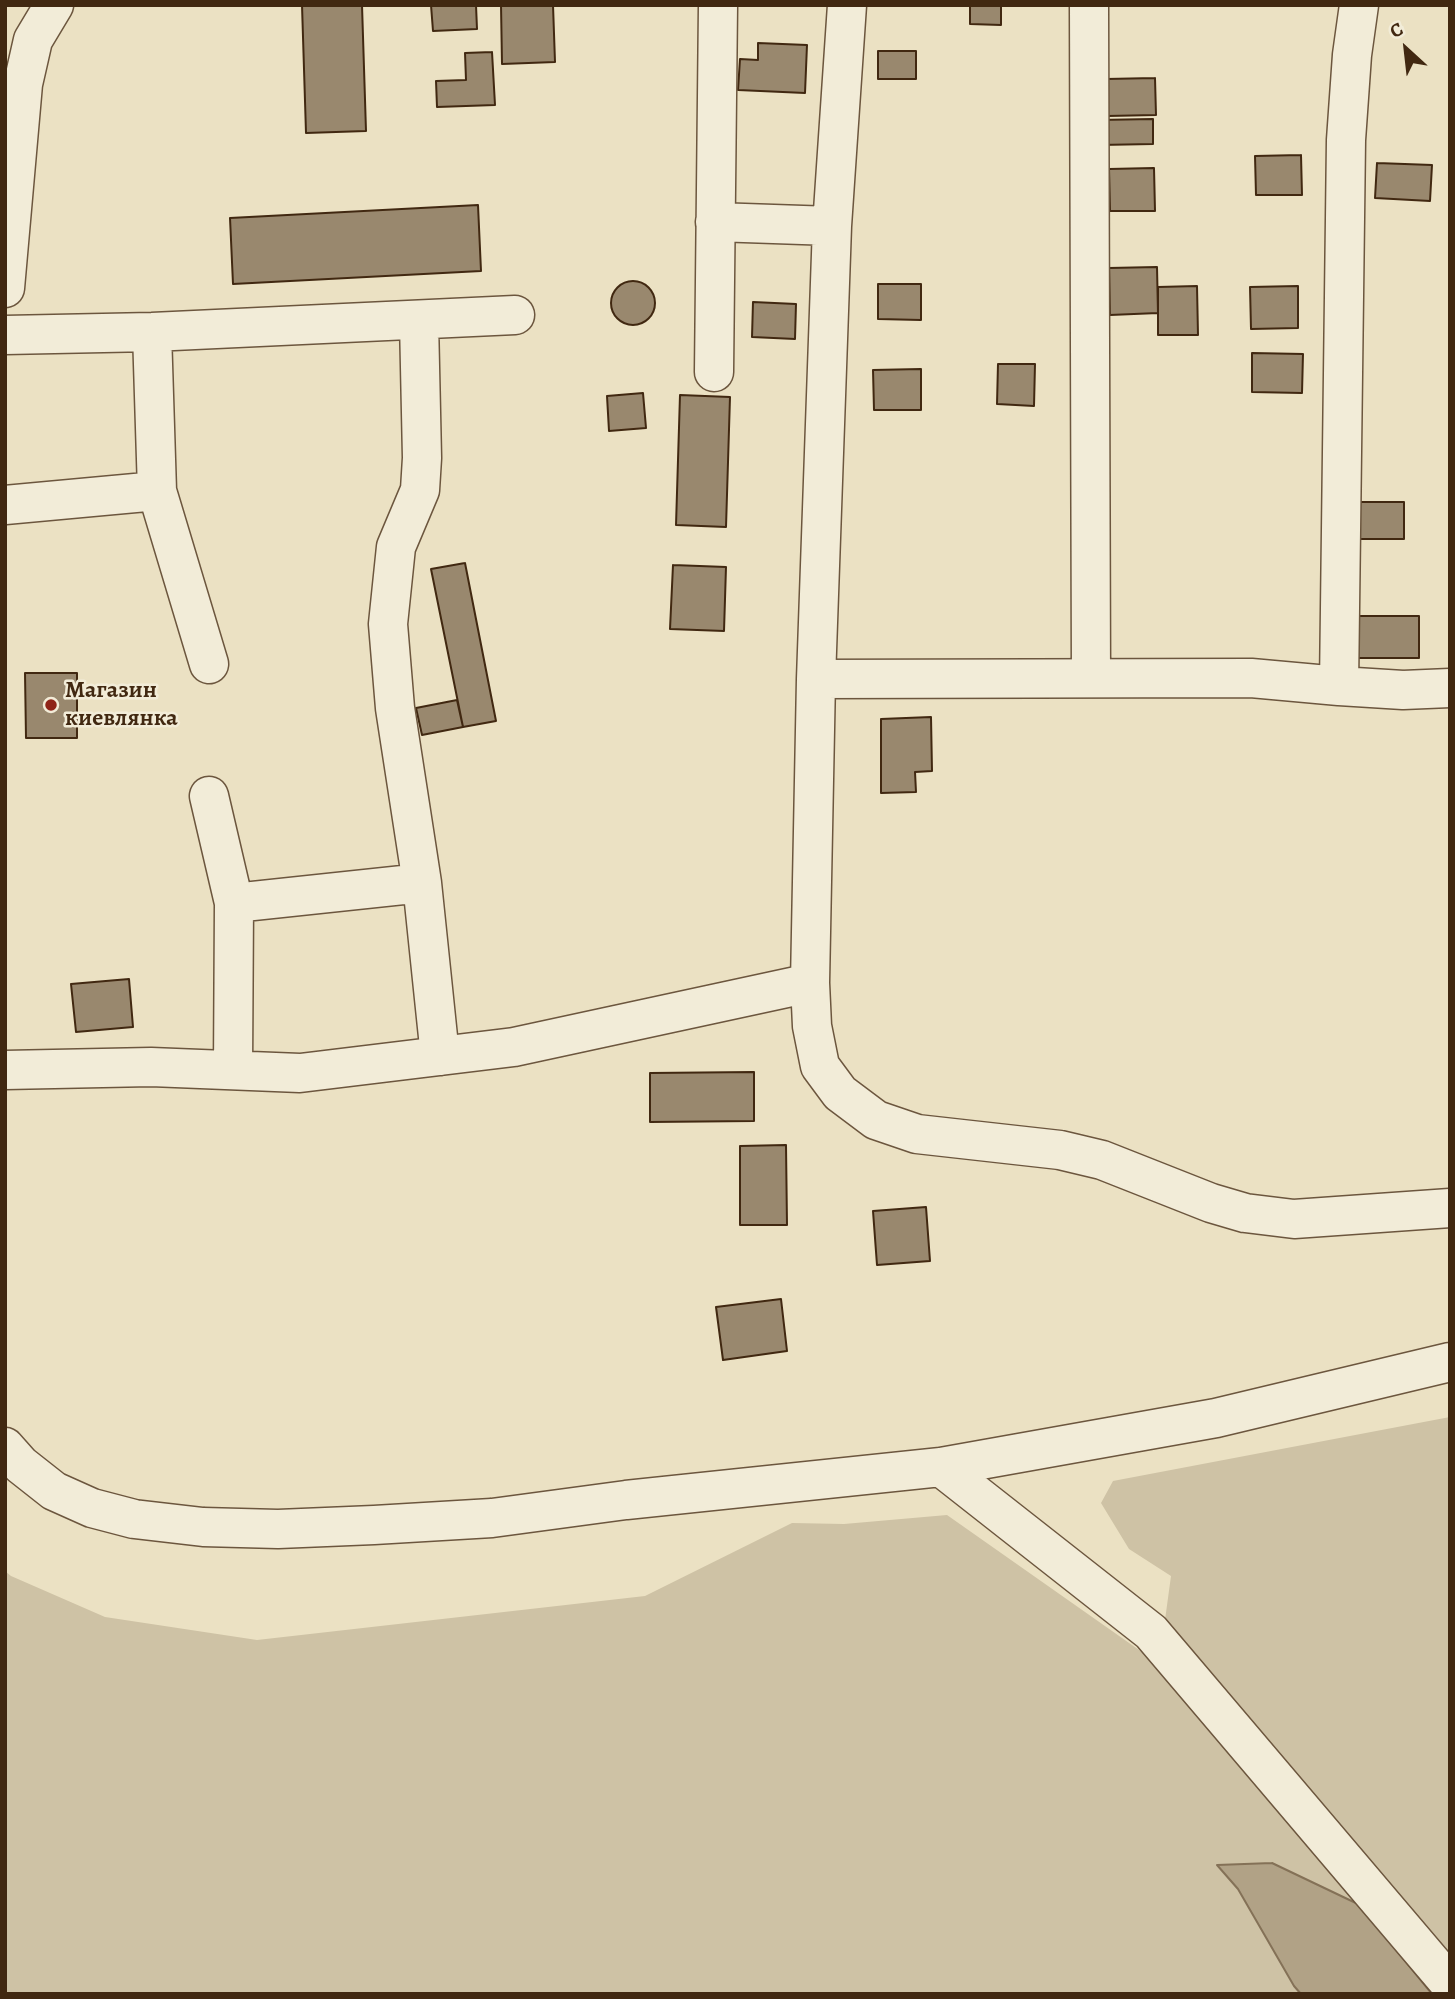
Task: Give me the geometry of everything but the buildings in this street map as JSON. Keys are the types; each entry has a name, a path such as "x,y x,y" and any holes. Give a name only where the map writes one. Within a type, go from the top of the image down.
{"street":[{"path":"5,288 23,84 33,40 54,5"},
{"path":"714,372 718,5"},
{"path":"847,5 832,226 816,679 810,983 812,1026 820,1066 840,1093 876,1120 917,1134 1060,1150 1102,1160 1211,1203 1245,1213 1294,1219 1450,1208"},
{"path":"1089,5 1091,678"},
{"path":"1339,686 1346,140 1352,55 1359,5"},
{"path":"715,222 832,226"},
{"path":"5,335 152,332 515,315"},
{"path":"419,321 422,458 420,491 396,547 388,624 395,708 422,883 440,1056"},
{"path":"152,332 157,491 209,664"},
{"path":"5,505 157,491"},
{"path":"816,679 1251,678 1403,690 1450,688"},
{"path":"209,796 234,903 233,1069"},
{"path":"234,903 422,883"},
{"path":"5,1070 151,1067 300,1073 514,1047 810,983"},
{"path":"5,1447 21,1465 54,1491 92,1508 134,1519 203,1527 278,1529 492,1518 626,1500 941,1467 1216,1418 1450,1362"},
{"path":"941,1467 1151,1632 1450,1984"}],"shaded area":[{"path":"1450,1417 1450,1994 1432,1994 1272,1863 1217,1866 1238,1889 1301,1994 5,1994 5,1571 105,1617 257,1640 645,1596 792,1523 844,1524 947,1515 1159,1664 1171,1576 1129,1549 1101,1503 1113,1481"},
{"path":"1272,1863 1360,1905 1432,1994 1301,1994 1238,1889 1217,1865"}],"place":[{"name":"Магазин киевлянка","path":"51,705"}]}
